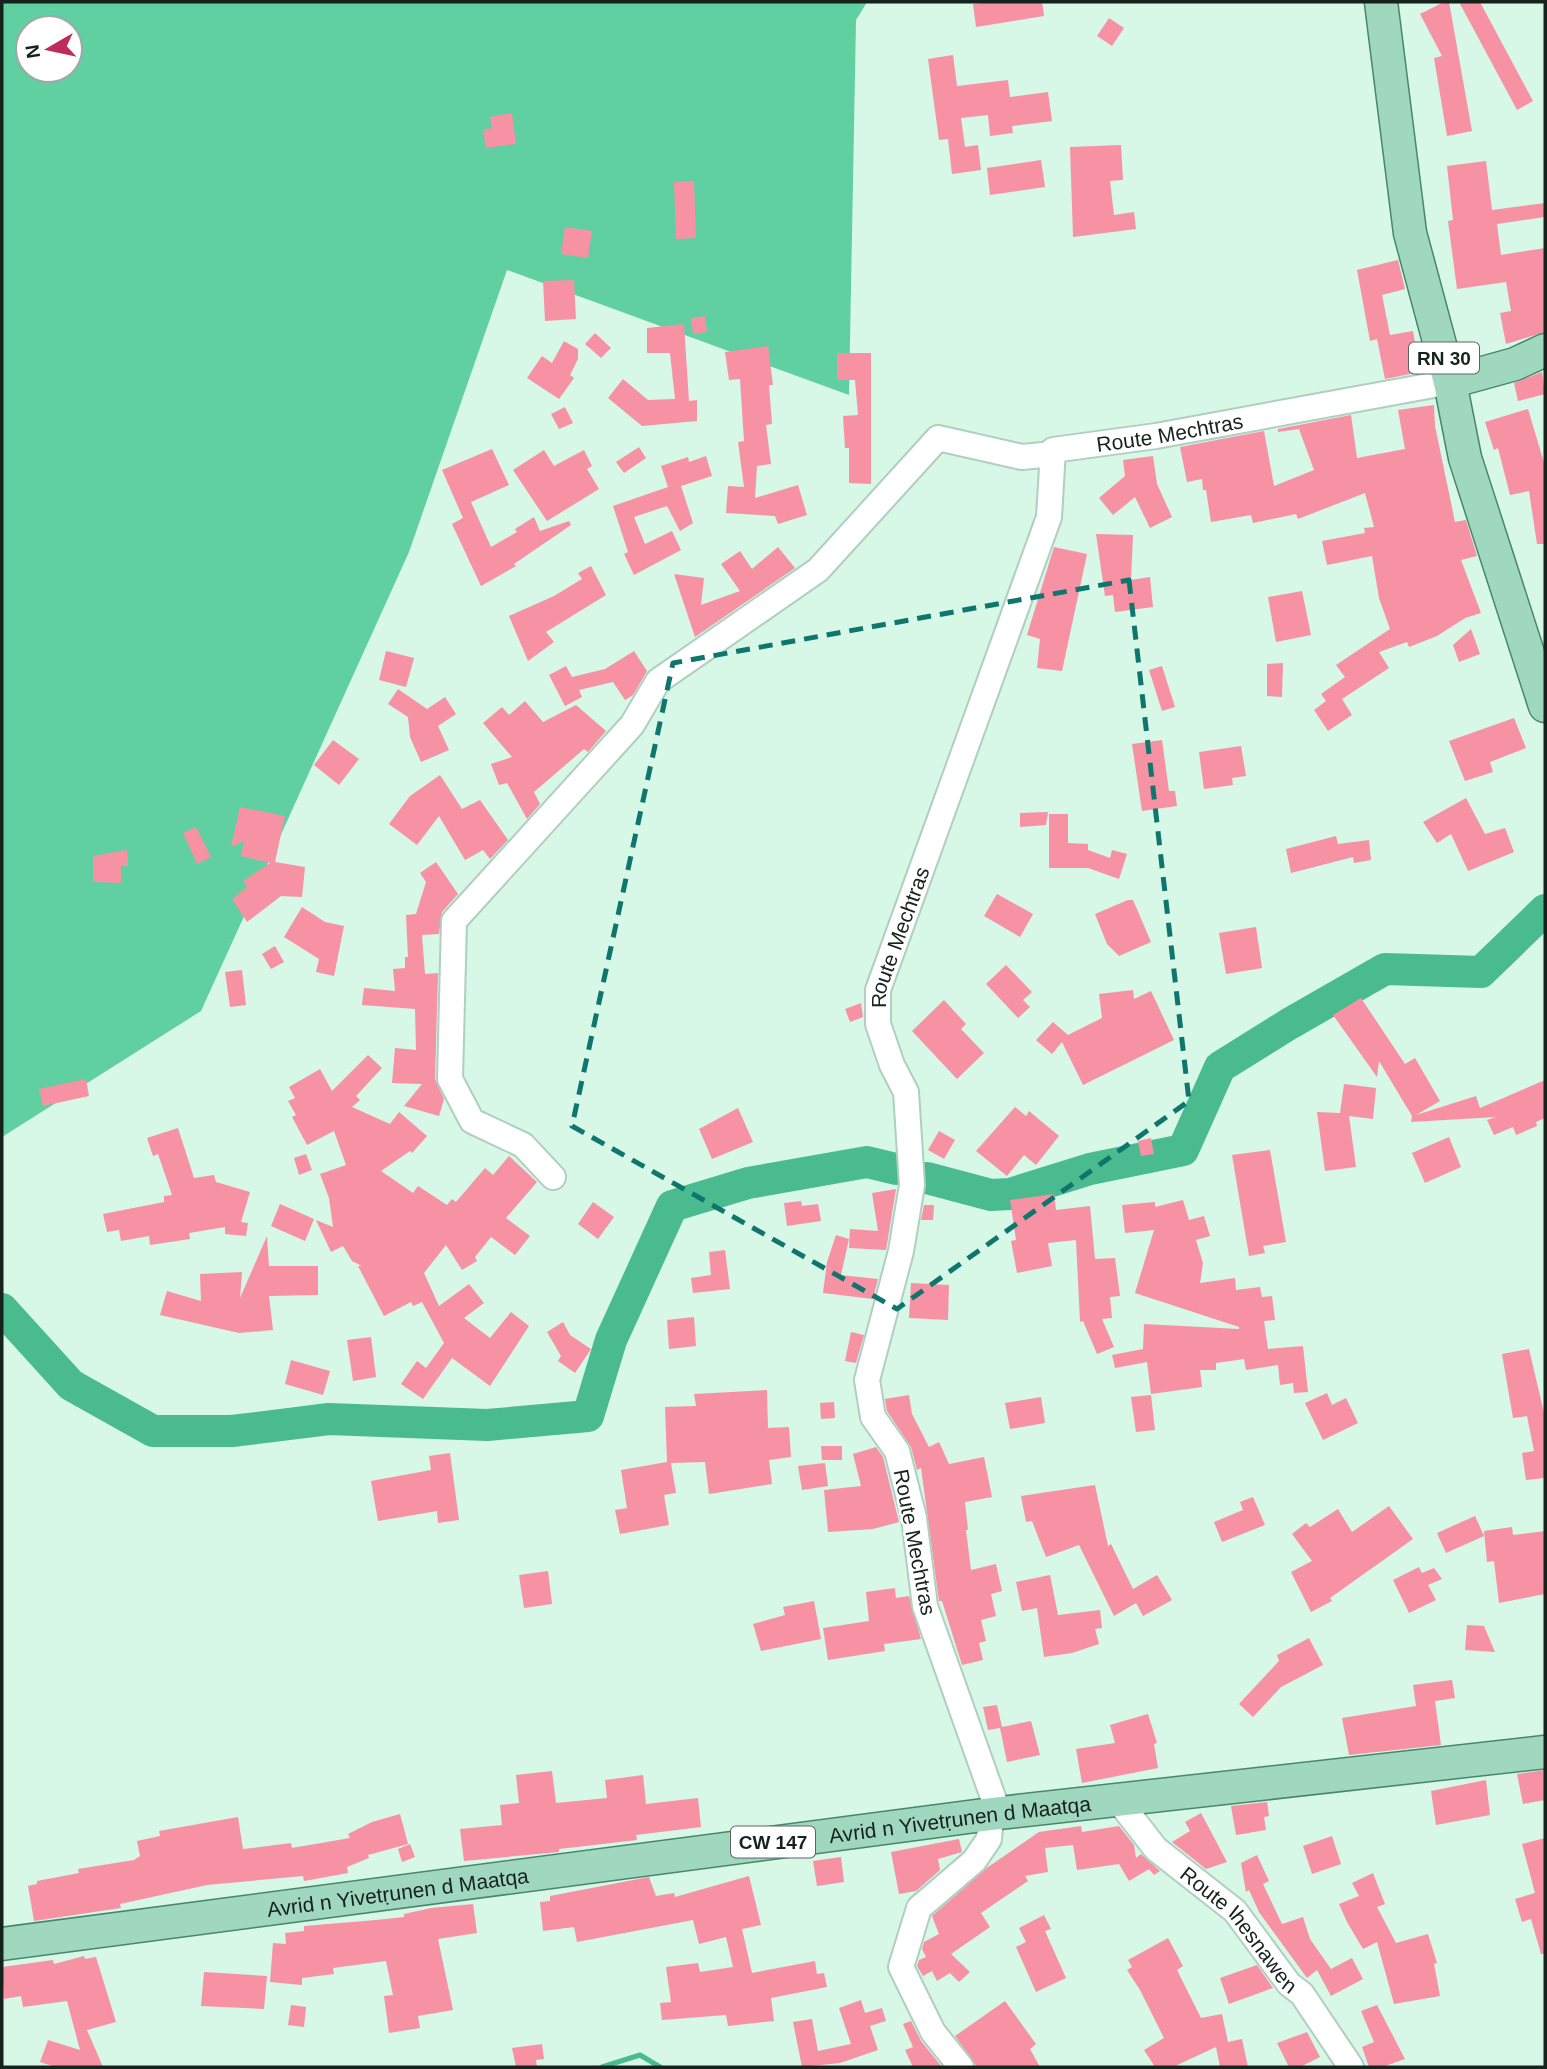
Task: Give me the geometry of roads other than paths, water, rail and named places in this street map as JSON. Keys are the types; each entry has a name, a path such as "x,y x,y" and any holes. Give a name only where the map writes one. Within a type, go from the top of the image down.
{"main road":[{"name":"RN 30","path":"1381,2 1410,233 1450,382 1465,458 1545,706"},
{"path":"1450,382 1515,364 1545,351"},
{"name":"Avrid n Yivetṛunen d Maatqa","path":"2,1944 995,1814 1545,1752"}],"street":[{"name":"Route Mechtras","path":"995,1814 925,1606 914,1518 897,1451 873,1417 867,1380 901,1251 912,1185 906,1092 892,1065 878,1024 878,990 1049,517 1053,450 1156,436 1450,382"},
{"path":"553,1177 523,1145 472,1121 450,1079 454,921 632,725 658,681 818,570 939,438 1022,457 1053,454"},
{"name":"Route Ihesnawen","path":"1117,1799 1156,1849 1235,1911 1289,1984 1302,1994 1351,2067"},
{"path":"961,2067 933,2032 901,1967 919,1908 974,1861 989,1839 995,1814"}],"waterway":[{"path":"927,1178 991,1195 1010,1194 1090,1169 1183,1150 1220,1067 1385,969 1481,972 1545,910"},
{"path":"2,1309 71,1385 153,1431 232,1431 329,1419 487,1425 588,1416 611,1340 672,1206 748,1183 867,1162 896,1169"},
{"path":"602,2067 640,2055 660,2067"}]}
